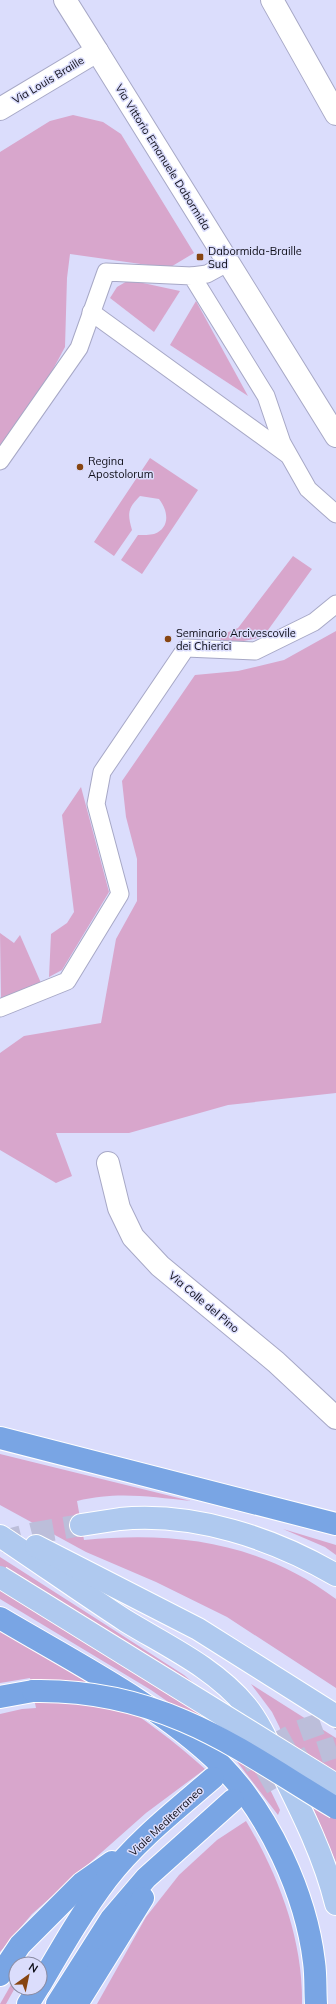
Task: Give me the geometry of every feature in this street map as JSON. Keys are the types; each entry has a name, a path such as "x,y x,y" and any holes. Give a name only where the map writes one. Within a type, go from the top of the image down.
{"highway":[{"path":"0,1438 336,1524"},
{"path":"0,1618 152,1709 188,1737 221,1766 258,1809 286,1863 301,1906 314,1961 316,2004"},
{"path":"0,1698 33,1691 82,1692 152,1709 184,1721 209,1733 336,1808"},
{"name":"Viale Mediterraneo","path":"48,1972 92,1900 108,1878 143,1839 213,1778"},
{"path":"57,2004 111,1919 146,1878 192,1835 233,1800"},
{"path":"0,1975 20,1945 82,1883 143,1839"},
{"path":"77,2004 169,1858"}],"main road":[{"path":"81,1525 129,1519 158,1519 201,1524 259,1538 291,1551 336,1575"},
{"path":"0,1528 198,1629 336,1716"},
{"path":"0,1536 125,1620 206,1670 231,1690 247,1707 264,1736 307,1821 330,1880 336,1904"},
{"path":"0,1577 336,1785"}],"street":[{"name":"Via Vittorio Emanuele Dabormida","path":"66,0 336,436"},
{"path":"272,0 336,114"},
{"name":"Via Louis Braille","path":"0,109 97,51"},
{"name":"Via Colle del Pino","path":"108,1163 119,1208 133,1237 160,1266 276,1362 336,1418"}],"lane":[{"path":"0,461 79,348 106,272 192,276 207,274 229,262"},
{"path":"192,276 266,396 282,443 308,489 336,514"},
{"path":"91,312 290,457"},
{"path":"0,1008 67,981 120,894 96,804 102,772 186,648 255,651 314,622 336,604"}],"shaded area":[{"path":"73,115 103,122 121,134 194,253 169,268 70,254 67,278 65,347 44,386 0,447 0,152 50,121"},
{"path":"129,280 180,291 154,332 110,298 117,287"},
{"path":"196,301 248,396 170,345"},
{"path":"150,458 198,490 142,574 121,560 138,535 154,534 164,527 166,522 166,513 159,499 140,496 133,504 129,515 132,530 114,556 94,542"},
{"path":"293,556 312,569 263,637 229,644 216,637 238,628"},
{"path":"336,631 336,1093 228,1105 129,1133 56,1133 72,1176 56,1183 0,1150 0,1053 24,1036 101,1023 116,939 137,901 137,859 126,817 122,781 195,675 238,671 284,660"},
{"path":"81,787 109,892 62,970 49,977 51,934 67,923 74,912 62,815"},
{"path":"0,933 14,943 20,935 41,983 1,998"},
{"path":"0,1454 191,1501 134,1496 106,1496 77,1501 84,1540 152,1537 216,1545 247,1553 278,1564 307,1580 336,1599 336,1688 227,1617 156,1582 86,1552 0,1505"},
{"path":"283,1529 336,1545 336,1555 325,1547"},
{"path":"0,1557 184,1675 211,1698 248,1744 280,1810 278,1815 235,1759 184,1713 151,1690 0,1599"},
{"path":"0,1630 80,1678 132,1712 182,1749 205,1769 146,1813 32,1914 0,1952 0,1714 22,1709 36,1708 30,1678 0,1683"},
{"path":"251,1684 336,1738 336,1863 279,1726 272,1712"},
{"path":"246,1821 269,1864 287,1909 298,1956 302,2004 97,2004 146,1917 179,1875 217,1840"},
{"path":"8,1990 8,1996 10,1996 6,2004 0,2004"}],"tunnel":[{"path":"0,1542 35,1533 81,1525"},
{"path":"213,1778 300,1731 336,1718"},
{"path":"233,1800 314,1754 336,1747"}],"place":[{"name":"Dabormida-Braille Sud","path":"200,257"},
{"name":"Regina Apostolorum","path":"80,467"},
{"name":"Seminario Arcivescovile dei Chierici","path":"168,639"}]}
